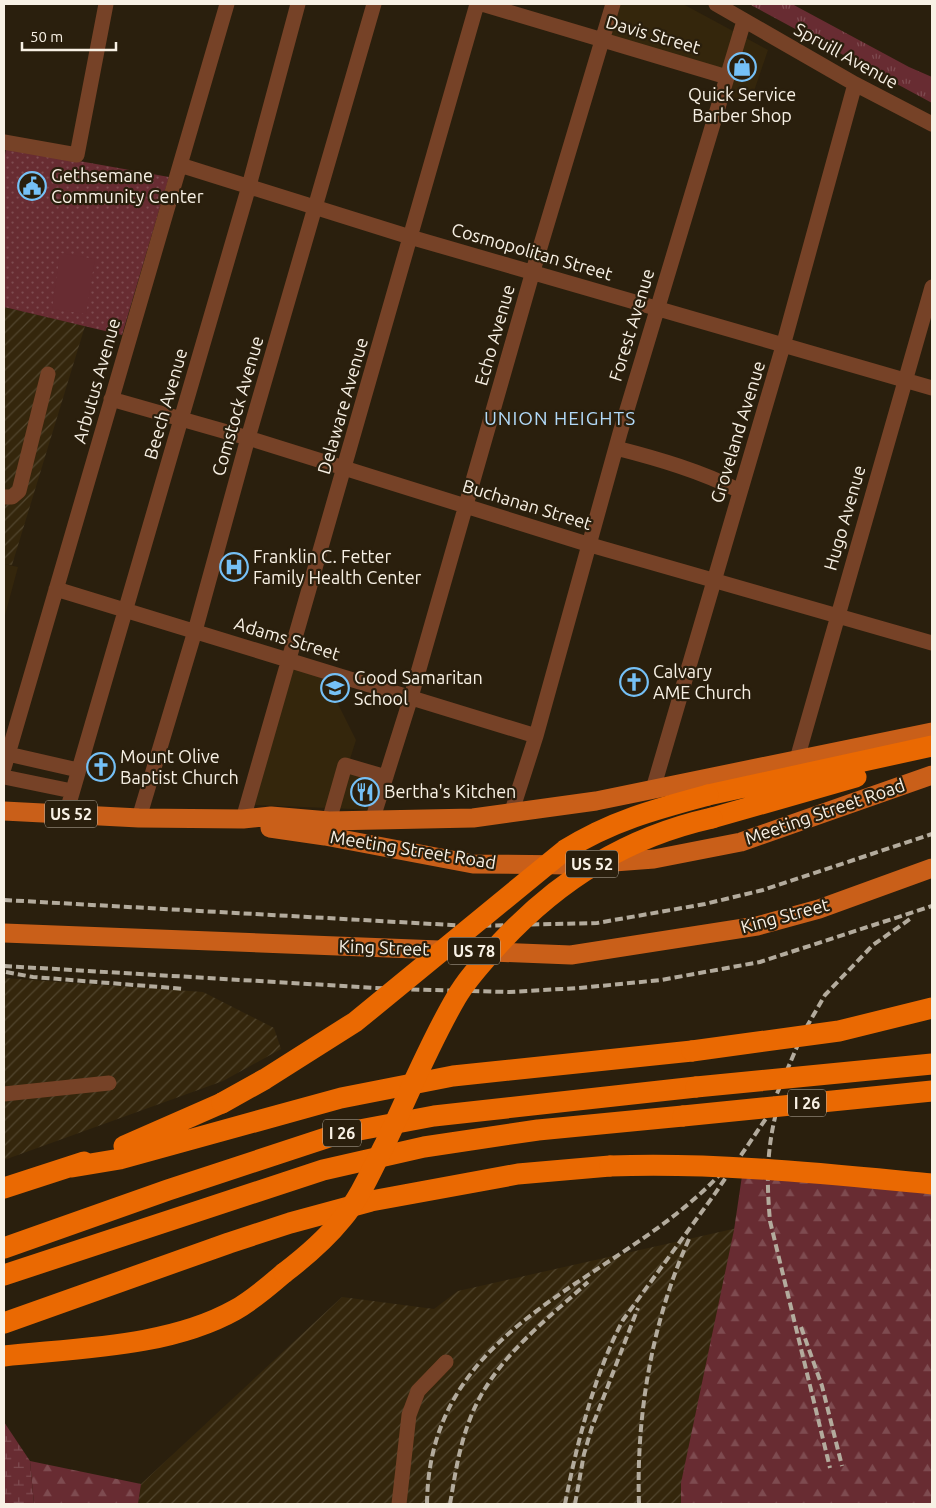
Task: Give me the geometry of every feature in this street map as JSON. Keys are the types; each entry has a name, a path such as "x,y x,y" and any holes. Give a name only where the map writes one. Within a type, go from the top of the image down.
{"highway":[{"path":"4,1188 72,1167 177,1124 274,1074 355,1022 565,850 589,835 633,816 708,795 932,746"},
{"path":"4,1356 93,1347 180,1332 211,1322 236,1310 313,1250 343,1218 368,1178 456,998 477,968 508,935 556,891 606,857 633,842 670,828 712,818 932,755"},
{"path":"72,1167 120,1159 341,1098 453,1076 692,1051 839,1030 932,1008"},
{"name":"I 26","path":"4,1248 168,1190 338,1134 434,1116 696,1087 932,1064"},
{"name":"I 26","path":"4,1275 323,1170 443,1144 538,1130 932,1091"},
{"path":"4,1323 290,1223 371,1202 518,1174 652,1164 932,1184"}],"main road":[{"name":"Meeting Street Road","path":"4,811 138,818 242,819 271,816 329,821 437,820 511,814 596,801 932,732"},
{"name":"Meeting Street Road","path":"242,819 265,827 325,836 473,864 574,865 654,859 741,842 932,775"},
{"name":"King Street","path":"4,933 571,955 757,926 819,909 932,868"}],"street":[{"path":"4,142 77,155 106,4"},
{"name":"Arbutus Avenue","path":"6,761 227,4"},
{"name":"Beech Avenue","path":"66,814 249,186 298,4"},
{"name":"Comstock Avenue","path":"138,818 195,631 248,438 374,4"},
{"name":"Delaware Avenue","path":"242,819 478,4"},
{"name":"Davis Street","path":"482,4 727,77"},
{"name":"Echo Avenue","path":"372,821 411,698 533,271 613,4"},
{"name":"Spruill Avenue","path":"716,4 856,84 932,124"},
{"name":"Forest Avenue","path":"511,814 536,736 587,544 744,20"},
{"name":"Groveland Avenue","path":"653,789 783,346 856,84"},
{"name":"Cosmopolitan Street","path":"180,165 410,237 533,271 783,346 932,388"},
{"name":"Hugo Avenue","path":"797,759 932,287"},
{"path":"4,497 12,497 19,491 48,374"},
{"name":"Buchanan Street","path":"111,399 248,438 587,544 932,643"},
{"path":"616,448 668,461 712,477 740,491"},
{"name":"Adams Street","path":"56,589 536,736"},
{"path":"6,761 78,770"},
{"path":"329,821 345,765 386,777"},
{"path":"4,777 72,791"},
{"path":"4,1094 109,1083"},
{"path":"399,1504 409,1415 418,1391 446,1362"}],"shaded area":[{"path":"613,4 683,4 768,50 750,103 722,93 727,77 603,40"},
{"path":"4,307 85,326 12,565 4,564"},
{"path":"4,564 18,567 4,619"},
{"path":"289,659 340,675 336,700 356,740 350,759 387,773 376,810 254,805"},
{"path":"4,978 203,992 274,1028 281,1049 223,1081 4,1160"},
{"path":"932,1184 932,1504 138,1504 141,1484 342,1297 434,1309 458,1291"}],"green space":[{"path":"749,4 792,4 909,67 932,77 932,103"},
{"path":"6,148 169,177 122,335 4,307 4,163"},
{"path":"60,253 95,259 86,314 52,309"},
{"path":"743,1169 932,1184 932,1504 681,1504 681,1483 734,1230"},
{"path":"4,1422 30,1461 34,1504 4,1504"},
{"path":"30,1461 141,1484 138,1504 34,1504"}],"railway":[{"path":"4,900 469,926 597,923 705,904 763,890 932,834"},
{"path":"4,966 394,989 509,992 579,988 661,980 760,962 932,906"},
{"path":"565,1504 575,1457 595,1386 603,1363 623,1320 714,1195 767,1117 802,1035 825,995 873,945 910,919"},
{"path":"6,972 33,977 185,989"},
{"path":"779,1102 768,1161 770,1221 830,1468"},
{"path":"427,1504 436,1441 460,1390 494,1347 537,1310 634,1245 681,1210 724,1170"},
{"path":"639,1504 640,1437 649,1369 665,1302 689,1239"},
{"path":"450,1504 463,1440 479,1398 491,1379 520,1344 588,1282"},
{"path":"575,1504 584,1454 592,1427 638,1308"},
{"path":"801,1327 822,1386 842,1466"}],"place":[{"name":"Quick Service Barber Shop","path":"742,67"},
{"name":"Gethsemane Community Center","path":"32,186"},
{"name":"Franklin C. Fetter Family Health Center","path":"234,567"},
{"name":"Calvary AME Church","path":"634,682"},
{"name":"Good Samaritan School","path":"335,688"},
{"name":"Mount Olive Baptist Church","path":"101,767"},
{"name":"Bertha's Kitchen","path":"365,792"}],"district":[{"name":"UNION HEIGHTS","path":"560,418"}]}
